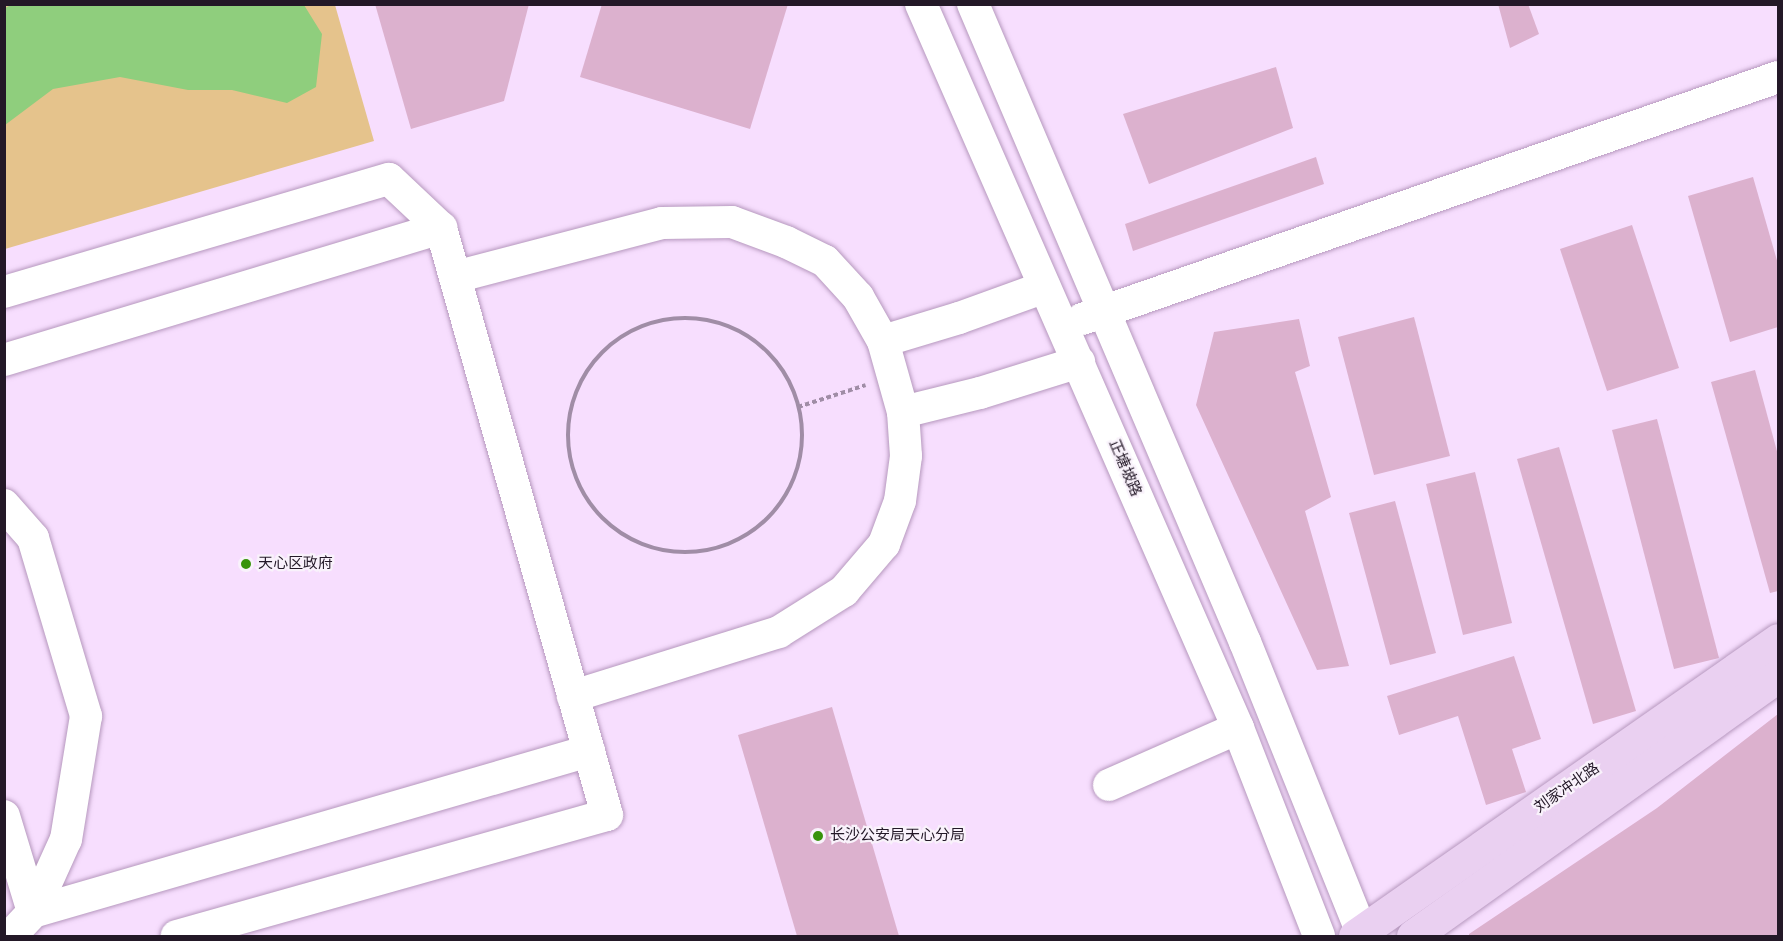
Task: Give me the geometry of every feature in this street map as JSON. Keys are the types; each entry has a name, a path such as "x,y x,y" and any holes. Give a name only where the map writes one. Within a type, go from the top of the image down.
{"main road":[{"name":"刘家冲北路","path":"1360,935 1779,640"},
{"name":"刘家冲北路","path":"1413,936 1779,676"}],"street":[{"name":"正塘坡路","path":"921,4 1238,728 1319,936"},
{"path":"973,4 1102,312 1245,642 1360,935"},
{"path":"1063,326 1779,77"},
{"path":"4,292 389,179 441,228 607,815 177,936"},
{"path":"455,277 662,223 732,222 786,242 825,261 858,297 883,341 903,412 906,456 900,501 884,544 844,591 779,632 573,696"},
{"path":"4,360 441,228"},
{"path":"883,341 959,318 1045,287"},
{"path":"903,412 980,393 1079,362"},
{"path":"4,505 33,538 86,716 66,839 33,912 11,936"},
{"path":"1109,785 1238,728"},
{"path":"33,912 589,751"},
{"path":"4,816 33,912"}],"path":[{"path":"688,317 728,325 763,347 788,379 798,407 801,418 801,455 789,490 767,519 736,541 702,552 665,551 630,539 600,517 579,486 568,451 570,410 585,372 612,342 648,323 688,317"},
{"path":"798,407 893,377"}],"shaded area":[{"path":"5,5 335,5 374,141 5,249"},
{"path":"11,5 304,5 322,34 316,87 287,103 232,90 188,90 120,77 53,89 5,125 5,8"}],"building":[{"path":"375,4 529,4 504,101 411,129"},
{"path":"602,4 788,4 750,129 580,77"},
{"path":"1498,4 1528,4 1539,34 1510,48"},
{"path":"1276,67 1293,128 1149,184 1123,114"},
{"path":"1316,157 1324,184 1133,251 1125,224"},
{"path":"1753,177 1778,264 1778,327 1730,342 1688,196"},
{"path":"1632,225 1679,368 1607,391 1560,249"},
{"path":"1414,317 1450,456 1374,475 1338,337"},
{"path":"1299,319 1310,366 1295,372 1331,497 1305,511 1349,666 1317,670 1196,405 1214,332"},
{"path":"1755,370 1778,455 1778,591 1770,593 1711,382"},
{"path":"1657,419 1719,658 1674,669 1612,430"},
{"path":"1559,447 1636,711 1593,724 1517,459"},
{"path":"1475,472 1512,623 1463,635 1426,484"},
{"path":"1395,501 1436,653 1390,665 1349,513"},
{"path":"1514,656 1541,739 1512,749 1526,792 1486,805 1458,716 1399,735 1387,696"},
{"name":"长沙公安局天心分局","path":"832,707 899,936 797,936 738,735"},
{"path":"1778,714 1778,936 1469,936 1657,808"}],"place":[{"name":"天心区政府","path":"246,564"},
{"name":"长沙公安局天心分局","path":"818,836"}]}
